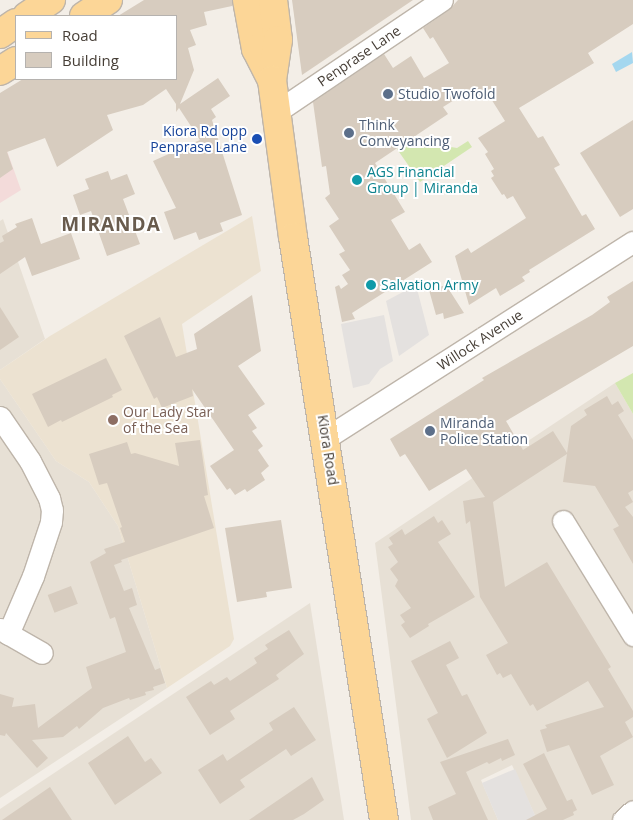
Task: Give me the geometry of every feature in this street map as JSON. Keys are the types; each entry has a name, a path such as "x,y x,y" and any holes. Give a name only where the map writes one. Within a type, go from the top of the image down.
{"main road":[{"path":"28,15 50,0"},
{"path":"86,15 108,0"},
{"name":"Kiora Road","path":"247,0 256,48 272,80"},
{"name":"Kiora Road","path":"272,0 278,40 272,80 293,237 326,438 384,820"},
{"path":"0,34 15,24"},
{"path":"0,71 15,61"}],"street":[{"name":"Penprase Lane","path":"276,112 442,0"},
{"name":"Willock Avenue","path":"326,438 633,242"},
{"path":"0,417 30,461 49,498 52,510 51,522 33,576 4,632 42,653"},
{"path":"563,521 633,635"},
{"path":"623,820 633,811"}],"shaded area":[{"path":"0,131 21,190 0,203"},
{"name":"Our Lady Star of the Sea","path":"252,216 261,271 182,324 234,639 230,646 167,688 118,526 89,482 56,461 0,379 0,370 50,336"},
{"path":"3,219 45,339 0,370 0,221"},
{"path":"416,285 429,335 399,356 386,301"},
{"path":"384,315 393,361 380,369 369,384 353,388 341,324"},
{"path":"0,379 56,461 89,482 118,526 167,688 0,798"},
{"path":"615,383 633,414 633,820 537,820 512,765 481,780 498,820 411,820 375,543"},
{"path":"310,603 344,820 0,820 0,809"},
{"path":"515,769 537,820 498,820 482,783"}],"green space":[{"path":"410,140 457,148 468,141 472,147 420,182 397,149"},
{"path":"633,373 633,414 615,383"}],"water":[{"path":"632,52 633,63 616,72 612,64"}],"building":[{"path":"144,0 232,0 232,6 204,12 207,25 190,30 196,45 188,48 194,70 180,104 218,78 230,96 211,109 216,117 212,120 242,215 220,223 223,231 199,240 196,232 174,240 164,212 176,208 153,161 200,140 179,108 176,112 176,104 166,89 143,105 107,115 113,130 57,167 45,138 7,152 13,169 0,178 0,93 21,80 178,80 178,15 120,15"},
{"path":"292,0 413,0 302,75"},
{"path":"458,0 633,0 633,24 588,53 594,63 519,108 538,138 543,136 560,165 554,168 582,216 586,214 595,229 529,270 530,272 522,277 525,281 500,296 496,288 469,305 455,256 468,248 471,253 526,218 513,196 507,199 504,194 502,195 491,178 494,176 491,171 494,169 485,154 488,152 478,138 505,121 488,94 477,100 473,94 470,97 467,92 443,107 448,114 375,163 405,212 391,220 409,250 420,243 432,262 352,313 355,319 342,322 335,287 339,285 341,289 348,284 342,275 350,270 339,254 345,251 329,226 339,219 325,198 330,194 326,166 322,167 313,102 384,54 393,68 411,56 424,78 449,63 433,37 430,39 423,28 449,10"},
{"path":"633,120 633,209 620,217 580,153"},
{"path":"108,171 111,180 127,174 135,194 123,199 140,244 107,256 91,211 80,215 73,195 89,189 85,179"},
{"path":"32,218 41,244 71,233 80,259 32,276 25,257 0,274 0,243 4,241 2,236 17,227 15,224"},
{"path":"633,281 633,346 506,421 523,450 553,431 567,453 571,426 587,415 584,410 607,396 612,405 618,401 624,411 618,415 633,440 633,490 628,493 633,502 625,507 633,517 633,564 613,529 619,526 595,486 563,482 567,454 493,502 505,587 547,562 611,667 608,669 633,711 633,717 625,722 633,737 600,756 614,785 592,795 569,745 547,752 540,730 547,728 545,725 604,707 588,681 537,711 533,704 530,706 511,674 503,678 500,673 497,675 486,655 508,643 480,597 470,521 466,524 463,501 485,497 466,469 429,491 405,454 400,457 390,439 484,380 482,378 592,315 610,302 607,297"},
{"path":"446,285 464,313 444,319 443,313 436,315 429,290"},
{"path":"252,295 261,351 238,366 265,404 248,415 257,428 252,431 263,446 258,450 269,466 261,473 265,480 247,492 245,489 235,495 230,488 227,490 210,466 234,450 192,389 193,396 162,408 157,397 154,399 124,336 160,317 176,357 197,349 194,334"},
{"path":"0,307 19,337 0,350"},
{"path":"106,358 122,390 112,395 113,397 48,427 32,394"},
{"path":"200,440 208,495 204,496 214,528 121,560 122,562 114,565 124,591 132,588 137,605 129,608 155,670 160,668 165,683 153,687 154,690 145,692 146,695 130,700 129,698 103,708 79,729 77,726 63,737 32,740 48,758 37,768 6,733 5,736 0,735 0,694 14,698 12,707 35,704 38,728 92,688 86,667 126,652 115,617 110,619 90,562 106,553 104,549 125,542 120,528 122,527 107,483 99,485 89,454 127,442 131,454 135,453 179,466 175,443"},
{"path":"434,516 438,523 442,520 451,534 438,542 475,597 428,624 429,626 410,638 401,625 405,622 400,615 411,608 395,586 398,580 390,569 398,562 388,547 393,544 389,538 402,529 405,535"},
{"path":"281,520 292,588 266,592 267,597 237,602 225,528"},
{"path":"71,586 78,604 54,613 48,595"},
{"path":"289,630 304,654 276,675 279,679 230,711 235,719 210,735 186,697 211,681 214,685 227,677 230,681 257,663 254,658 268,649 265,645"},
{"path":"450,641 459,658 446,665 462,696 467,694 487,733 447,758 427,719 438,713 411,661"},
{"path":"294,707 316,740 291,756 286,749 240,780 245,787 220,804 198,770 223,754 227,761 273,730 269,723"},
{"path":"128,736 145,762 151,758 162,773 115,805 88,763"},
{"path":"508,739 515,755 502,761 501,758 489,764 487,762 466,772 488,820 433,820 428,807 456,794 440,762"},
{"path":"544,753 567,801 572,799 577,810 573,812 574,815 563,820 526,820 547,809 523,764"},
{"path":"312,777 324,800 304,814 293,820 249,820"},
{"path":"50,787 72,820 2,820"}],"place":[{"name":"Studio Twofold","path":"388,94"},
{"name":"Think Conveyancing","path":"349,133"},
{"name":"Kiora Rd opp Penprase Lane","path":"257,139"},
{"name":"AGS Financial Group | Miranda","path":"357,180"},
{"name":"Salvation Army","path":"371,285"},
{"name":"Our Lady Star of the Sea","path":"113,420"},
{"name":"Miranda Police Station","path":"430,431"}],"district":[{"name":"MIRANDA","path":"111,225"}]}
